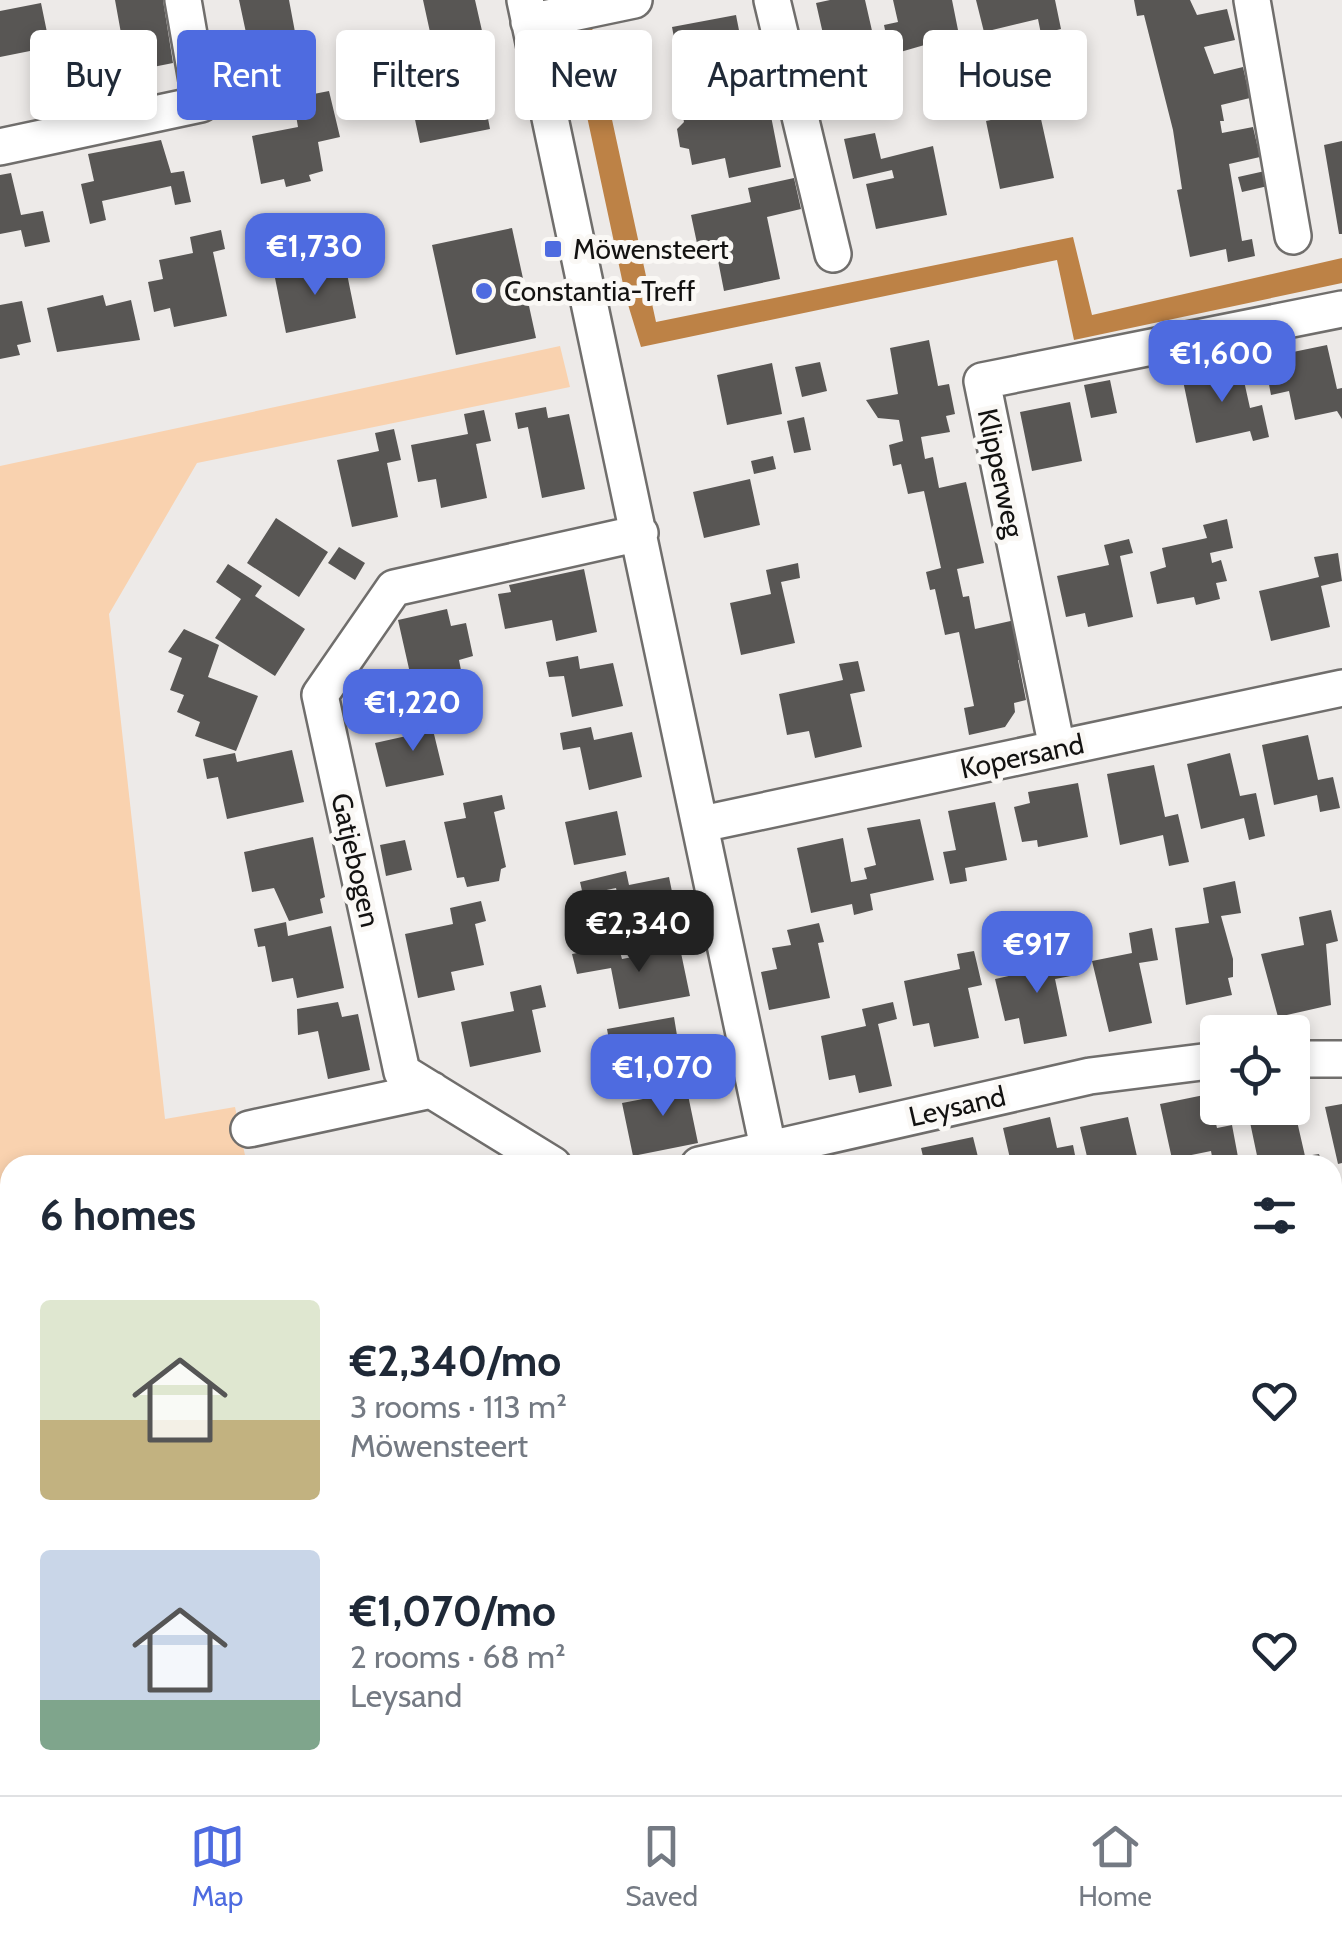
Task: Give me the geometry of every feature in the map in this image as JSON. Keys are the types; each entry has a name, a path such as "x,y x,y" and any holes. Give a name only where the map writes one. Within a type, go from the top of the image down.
{"street":[{"path":"0,147 201,104 184,0"},
{"path":"634,0 552,11 640,533 770,1152"},
{"path":"772,0 833,254"},
{"path":"1252,0 1293,236"},
{"name":"Klipperweg","path":"1057,748 982,381 1342,309"},
{"name":"Gatjebogen","path":"537,1155 402,1072 320,695 394,588 640,533"},
{"name":"Kopersand","path":"702,824 1342,688"},
{"path":"1310,1059 1342,1059"},
{"name":"Leysand","path":"754,1155 1090,1076 1200,1062"},
{"path":"249,1129 432,1090"}],"shaded area":[{"path":"562,0 586,0 593,30 568,30"},
{"path":"588,120 612,120 656,322 1073,237 1092,315 1342,258 1342,283 1074,340 1057,260 641,347 626,298"},
{"path":"560,346 570,387 197,463 109,614 165,1119 235,1107 245,1155 0,1155 0,466"}],"building":[{"path":"115,0 163,0 173,63 157,66 157,30 120,30"},
{"path":"239,0 289,0 295,30 245,30"},
{"path":"423,0 475,0 482,30 430,30"},
{"path":"865,0 872,30 822,30 816,3"},
{"path":"893,0 952,0 958,30 923,30 923,45 903,51 903,30 885,30 884,25 898,22"},
{"path":"976,0 1055,0 1061,29 1040,30 1038,19 984,30"},
{"path":"1134,0 1190,0 1197,15 1227,9 1235,40 1204,47 1214,74 1243,67 1250,98 1221,105 1224,121 1220,121 1222,133 1253,127 1260,157 1229,164 1242,241 1252,239 1255,256 1228,262 1226,249 1190,257 1177,190 1182,189 1173,130 1144,15 1137,16"},
{"path":"41,3 47,30 30,30 30,51 0,57 0,11"},
{"path":"736,15 739,30 673,30 672,27"},
{"path":"329,91 340,137 318,142 323,171 309,175 311,181 286,187 284,179 261,184 252,136 298,127 297,120 316,120 316,94"},
{"path":"415,120 488,120 490,129 420,143"},
{"path":"772,120 781,167 729,178 725,158 692,165 689,149 680,147 677,129 684,122"},
{"path":"1041,120 1054,178 1000,189 986,121"},
{"path":"875,133 881,159 933,146 947,215 876,229 866,184 894,178 892,170 853,179 844,139"},
{"path":"161,140 171,173 184,171 191,202 175,205 171,186 102,201 106,220 90,224 81,184 94,181 88,154"},
{"path":"1342,141 1342,234 1339,234 1324,145"},
{"path":"1265,171 1268,186 1242,192 1238,177"},
{"path":"11,173 21,215 43,211 50,242 25,247 21,230 0,234 0,175"},
{"path":"794,178 801,209 767,217 780,279 724,291 715,245 698,248 691,215 751,202 748,188"},
{"name":"Constantia-Treff","path":"512,228 536,338 456,355 432,245"},
{"path":"221,230 225,249 213,252 227,316 174,327 170,308 154,312 148,282 163,279 159,260 193,253 190,237"},
{"path":"372,234 376,255 336,263 332,243"},
{"path":"345,264 356,318 286,333 275,278"},
{"path":"103,295 106,306 131,300 140,340 57,352 47,308"},
{"path":"22,301 31,342 17,345 20,355 0,359 0,305"},
{"path":"929,340 938,386 949,384 955,414 946,416 950,432 921,437 925,459 933,457 939,488 966,482 984,563 957,569 963,597 969,596 975,629 1015,620 1023,660 1018,660 1026,700 1014,703 1015,712 1005,727 969,735 964,708 974,706 959,632 945,635 935,589 930,590 926,572 941,568 924,491 908,494 901,464 893,466 889,445 903,441 899,420 878,418 866,400 898,394 890,348"},
{"path":"1327,345 1337,389 1342,388 1342,419 1337,411 1295,420 1289,391 1271,395 1264,358"},
{"path":"820,362 827,391 802,397 795,367"},
{"path":"772,363 782,414 727,425 717,375"},
{"path":"1240,363 1250,408 1262,405 1269,437 1253,441 1250,431 1196,443 1182,376"},
{"path":"1110,380 1117,413 1091,418 1084,385"},
{"path":"1070,402 1082,461 1032,471 1020,412"},
{"path":"546,407 548,418 569,414 585,489 542,498 528,427 518,429 515,413"},
{"path":"484,410 491,441 476,444 487,498 441,508 436,479 418,482 411,445 468,434 464,414"},
{"path":"804,417 811,450 794,453 787,421"},
{"path":"394,429 401,460 387,463 398,517 352,527 337,460 379,451 375,433"},
{"path":"773,456 776,469 754,474 751,461"},
{"path":"750,479 760,525 704,538 693,492"},
{"path":"276,518 328,552 299,597 247,563"},
{"path":"1227,519 1233,548 1210,553 1212,563 1221,560 1227,581 1216,583 1220,599 1196,605 1194,597 1157,604 1150,572 1166,567 1162,548 1207,538 1203,525"},
{"path":"1129,539 1133,553 1120,556 1133,617 1088,627 1085,613 1066,617 1057,576 1109,565 1104,545"},
{"path":"339,547 365,563 355,580 328,563"},
{"path":"1338,553 1342,581 1321,586 1330,627 1271,641 1259,591 1319,577 1314,557"},
{"path":"798,563 800,578 781,582 795,643 741,655 730,603 771,594 766,570"},
{"path":"228,564 262,586 255,596 305,629 275,676 215,638 241,599 216,582"},
{"path":"584,569 597,632 556,641 552,620 505,629 498,594 511,592 509,585"},
{"path":"447,609 451,626 466,623 473,656 459,660 463,680 456,690 424,696 414,691 398,620"},
{"path":"184,629 219,645 208,677 258,696 236,751 195,736 200,722 177,712 184,695 170,690 182,658 168,652"},
{"path":"578,656 580,669 613,663 623,706 572,717 564,676 549,677 546,662"},
{"path":"858,661 865,691 850,694 862,747 815,758 809,731 787,735 779,694 843,680 839,664"},
{"path":"446,713 450,726 433,730 444,775 386,787 375,743 420,733 416,719"},
{"path":"591,727 594,740 632,732 642,777 589,790 580,747 563,750 560,733"},
{"path":"1308,735 1318,780 1333,777 1340,808 1320,812 1317,795 1274,805 1262,745"},
{"path":"292,750 304,802 227,819 218,777 207,779 203,759 235,753 237,762"},
{"path":"1230,753 1240,796 1256,793 1265,836 1249,840 1244,818 1201,829 1187,764"},
{"path":"1154,765 1165,817 1178,814 1189,862 1169,866 1163,835 1120,845 1107,774"},
{"path":"1078,783 1088,837 1038,847 1037,840 1022,842 1014,807 1030,803 1028,792"},
{"path":"502,795 505,809 494,812 506,867 501,869 499,881 467,887 464,877 457,878 444,822 466,818 463,803"},
{"path":"995,802 1007,860 965,868 967,881 950,884 943,852 956,850 948,811"},
{"path":"617,811 626,855 574,865 565,822"},
{"path":"920,819 934,880 870,894 873,910 854,915 852,904 811,913 797,848 843,838 851,882 867,879 864,868 876,865 867,828"},
{"path":"313,837 325,897 320,899 323,913 289,921 274,888 252,892 244,852"},
{"path":"405,840 412,870 386,876 380,845"},
{"path":"626,871 629,885 669,877 678,921 625,932 616,888 583,895 580,882"},
{"path":"1235,881 1241,913 1221,916 1233,959 1233,977 1228,978 1232,995 1186,1005 1175,928 1209,923 1203,888"},
{"path":"481,901 486,921 475,924 484,965 451,972 455,990 418,998 405,934 453,924 450,908"},
{"path":"1331,910 1338,941 1326,944 1331,1005 1277,1015 1261,954 1304,945 1299,917"},
{"path":"286,922 288,936 331,926 344,988 297,998 293,978 272,982 265,946 258,947 254,929"},
{"path":"819,923 824,942 818,943 830,998 769,1010 761,972 777,969 772,948 791,945 787,930"},
{"path":"1152,928 1158,960 1139,963 1152,1023 1109,1032 1092,961 1132,953 1129,933"},
{"path":"1064,944 1071,976 1055,979 1067,1036 1024,1044 1019,1018 1005,1021 995,979 1037,970 1033,951"},
{"path":"618,945 622,959 680,948 690,996 619,1009 611,968 577,974 572,954"},
{"path":"974,951 982,985 968,988 979,1038 934,1047 929,1023 913,1026 904,981 960,969 957,954"},
{"path":"541,985 546,1007 532,1010 541,1052 470,1067 461,1022 514,1011 510,992"},
{"path":"338,1002 342,1017 358,1014 370,1070 328,1079 318,1031 298,1035 297,1009"},
{"path":"893,1002 897,1019 878,1024 892,1086 859,1093 855,1075 829,1080 821,1036 866,1026 862,1009"},
{"path":"674,1017 683,1072 617,1084 607,1029"},
{"path":"698,1077 702,1092 688,1095 698,1143 633,1155 622,1103 669,1094 667,1084"},
{"path":"1200,1096 1200,1125 1232,1125 1238,1155 1212,1155 1211,1151 1171,1155 1160,1104"},
{"path":"1342,1104 1342,1155 1336,1155 1325,1107"},
{"path":"1050,1117 1057,1148 1073,1145 1075,1155 1009,1155 1003,1128"},
{"path":"1128,1117 1137,1155 1087,1155 1080,1127"},
{"path":"1251,1125 1298,1125 1305,1155 1257,1155"},
{"path":"973,1137 978,1155 923,1155 921,1148"}],"place":[{"name":"Möwensteert","path":"553,249"},
{"name":"Constantia-Treff","path":"484,291"}]}
